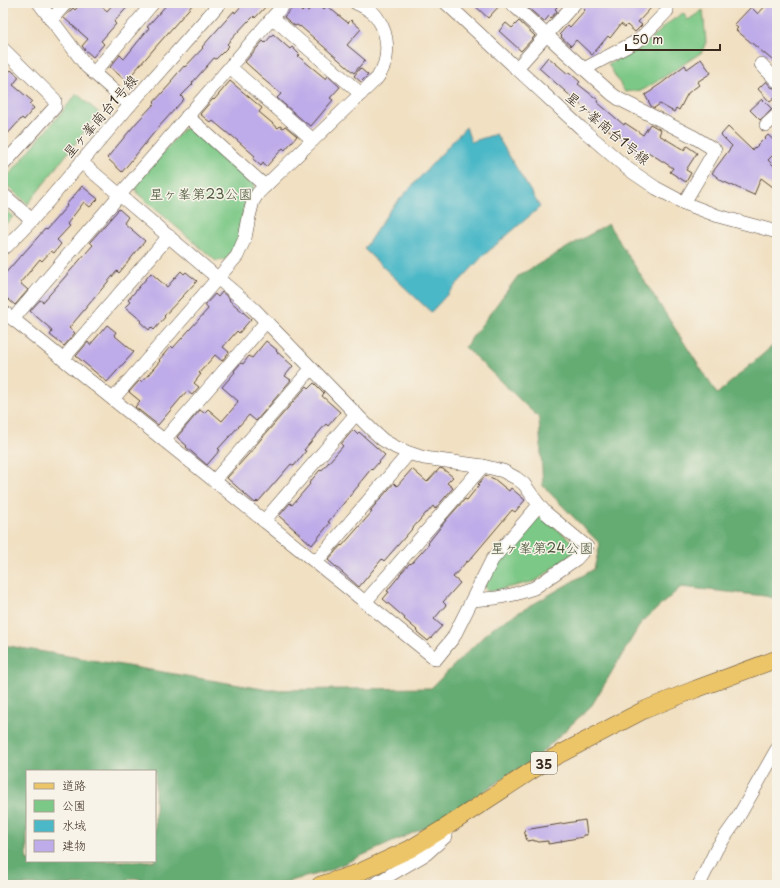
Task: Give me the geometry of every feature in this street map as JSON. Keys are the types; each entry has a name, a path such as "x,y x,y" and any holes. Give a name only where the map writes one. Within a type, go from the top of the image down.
{"main road":[{"name":"35","path":"320,885 360,872 410,849 545,762 644,710 696,688 777,659"}],"street":[{"path":"39,3 87,67 130,105"},
{"path":"51,20 66,3"},
{"path":"94,73 154,3"},
{"name":"星ヶ峯南台1号線","path":"3,248 7,246 32,220 130,105 220,3"},
{"path":"285,3 120,194 8,315 436,659 452,638 492,560 539,505"},
{"path":"113,399 237,256 245,238 253,201 258,193 380,75 384,64 387,42 384,30 378,18 367,8 356,3"},
{"name":"星ヶ峯南台1号線","path":"446,3 516,69 628,169 656,188 684,203 718,216 777,232"},
{"path":"511,3 618,99 694,136 715,150 684,203"},
{"path":"516,69 575,3"},
{"path":"584,69 639,40 667,11 668,3"},
{"path":"273,18 361,94"},
{"path":"3,165 55,107 55,100 5,57"},
{"path":"761,64 777,81"},
{"path":"230,67 313,140"},
{"path":"766,126 777,115"},
{"path":"187,116 266,186"},
{"path":"81,162 254,309 372,431 383,440 395,447 424,458 483,466 503,471 524,484 546,513 587,547 576,559 534,588 496,598 472,600"},
{"path":"3,194 32,220"},
{"path":"63,359 169,236"},
{"path":"164,440 266,322"},
{"path":"214,481 311,368"},
{"path":"264,521 356,414"},
{"path":"316,562 409,453"},
{"path":"366,602 483,466"},
{"path":"699,885 717,848 736,821 777,749"},
{"path":"373,885 426,854 446,836 446,827"}],"green space":[{"path":"703,10 706,42 702,52 643,90 625,92 608,64 637,50 664,26 683,13 688,20"},
{"path":"77,94 99,113 28,204 3,182"},
{"name":"星ヶ峯第23公園","path":"183,129 190,129 254,183 254,189 247,199 244,208 237,242 225,260 216,261 137,193 135,186"},
{"path":"3,207 13,217 3,227"},
{"path":"608,224 717,394 777,342 777,599 765,596 681,587 641,623 592,705 537,757 433,824 325,872 274,885 167,885 134,878 108,885 3,885 3,645 269,690 431,688 492,628 594,569 600,544 543,486 539,418 465,347 518,276"},
{"name":"星ヶ峯第24公園","path":"543,517 575,544 575,552 536,581 489,592 484,586 496,564 536,518"}],"water":[{"path":"466,127 471,142 496,134 540,207 483,256 431,312 364,249 390,210"}],"building":[{"path":"81,3 98,3 107,11 114,3 131,3 114,22 116,24 101,41 104,44 93,57 82,46 88,39 64,18 73,8 75,10"},
{"path":"168,3 194,3 126,81 110,67 120,55 124,59 149,28 147,27"},
{"path":"244,3 269,3 255,18 254,16 248,21 227,44 229,46 216,59 214,58 192,83 193,84 181,96 184,99 122,172 107,158 155,103 154,102 184,66 185,67 203,48 202,47 234,11 235,13"},
{"path":"315,3 324,9 327,6 348,23 351,20 361,29 347,45 365,60 354,73 300,26 295,26 284,17 295,5 302,12 305,9 308,11"},
{"path":"472,3 502,3 488,18"},
{"path":"523,3 552,3 557,7 555,9 557,11 551,18 549,16 544,22"},
{"path":"583,3 645,3 651,8 638,22 642,25 635,32 627,25 625,27 621,24 610,38 608,36 592,55 576,40 571,46 561,37 562,36 560,34 568,25 570,27 585,10 582,7"},
{"path":"768,3 777,3 777,64 736,30 738,28 734,25 751,7 758,14"},
{"path":"519,21 535,36 521,51 499,31 506,23 512,28"},
{"path":"273,34 290,49 292,47 300,55 298,56 326,79 328,76 340,87 330,98 333,100 311,126 277,98 281,94 245,62 263,41 265,43"},
{"path":"548,57 568,74 569,72 580,82 578,84 598,100 597,102 624,125 625,123 643,135 650,124 661,130 659,135 684,150 687,146 697,153 686,170 691,173 686,182 670,172 673,168 648,152 645,157 633,150 635,148 611,132 539,68"},
{"path":"701,59 711,73 697,82 699,85 688,93 679,110 676,108 674,112 660,104 654,108 651,106 645,95 685,65 687,69"},
{"path":"360,68 368,75 361,82 354,76"},
{"path":"11,70 19,77 13,85 32,101 29,104 34,108 24,120 22,118 3,139 3,76 4,77"},
{"path":"230,81 262,108 259,112 278,128 280,126 283,128 285,126 297,136 285,150 283,148 266,167 263,163 261,166 253,159 255,156 231,135 213,121 211,123 200,114"},
{"path":"766,81 771,87 777,89 777,96 770,102 758,89"},
{"path":"762,99 772,109 760,120 750,110"},
{"path":"728,127 752,150 768,135 777,143 777,151 768,160 777,169 777,190 761,178 754,195 722,181 712,173 732,146 721,135"},
{"path":"82,186 98,199 90,207 84,202 67,224 70,226 57,240 61,244 54,253 51,251 42,261 40,259 20,283 28,290 15,305 3,295 3,276 45,229 46,230"},
{"path":"119,209 128,217 124,223 145,241 119,273 117,271 69,328 75,333 64,346 50,335 52,330 30,311 40,300 43,302 93,245 90,242"},
{"path":"181,271 184,274 186,272 197,281 164,316 165,317 154,330 151,327 149,330 140,322 142,321 125,307 130,302 128,300 151,273 167,287"},
{"path":"222,292 251,319 239,333 237,331 223,347 229,352 222,361 215,355 199,373 201,374 194,383 199,387 192,395 187,391 158,425 135,407 140,401 129,392 140,380 142,382 171,346 173,348 208,309 205,305 215,294 218,297"},
{"path":"107,325 116,332 114,335 134,352 107,382 76,356 88,342 90,345"},
{"path":"266,341 293,366 285,376 291,380 256,421 249,415 218,449 220,450 207,465 177,437 200,410 204,413 208,409 222,421 238,401 222,387 241,363 243,364 249,356 252,358"},
{"path":"314,383 324,393 322,396 340,412 328,426 326,424 304,450 306,451 294,466 291,464 258,502 257,501 255,503 227,478 307,386 309,388"},
{"path":"353,430 357,434 359,432 385,455 358,485 328,522 330,523 312,545 279,516 290,503 292,505 320,470 321,471 343,446 341,444"},
{"path":"440,468 453,477 447,483 453,488 435,509 433,506 426,513 384,561 382,559 359,587 328,560 372,512 370,511 394,483 397,486 412,469 427,482"},
{"path":"486,475 492,479 493,478 509,491 511,488 525,500 515,512 512,510 468,562 467,561 453,577 460,583 443,602 446,605 434,619 442,626 428,641 383,599 400,574 429,544 428,543 447,519 465,499 467,500"},
{"path":"585,820 587,835 561,842 548,844 548,841 527,841 524,830"}]}
